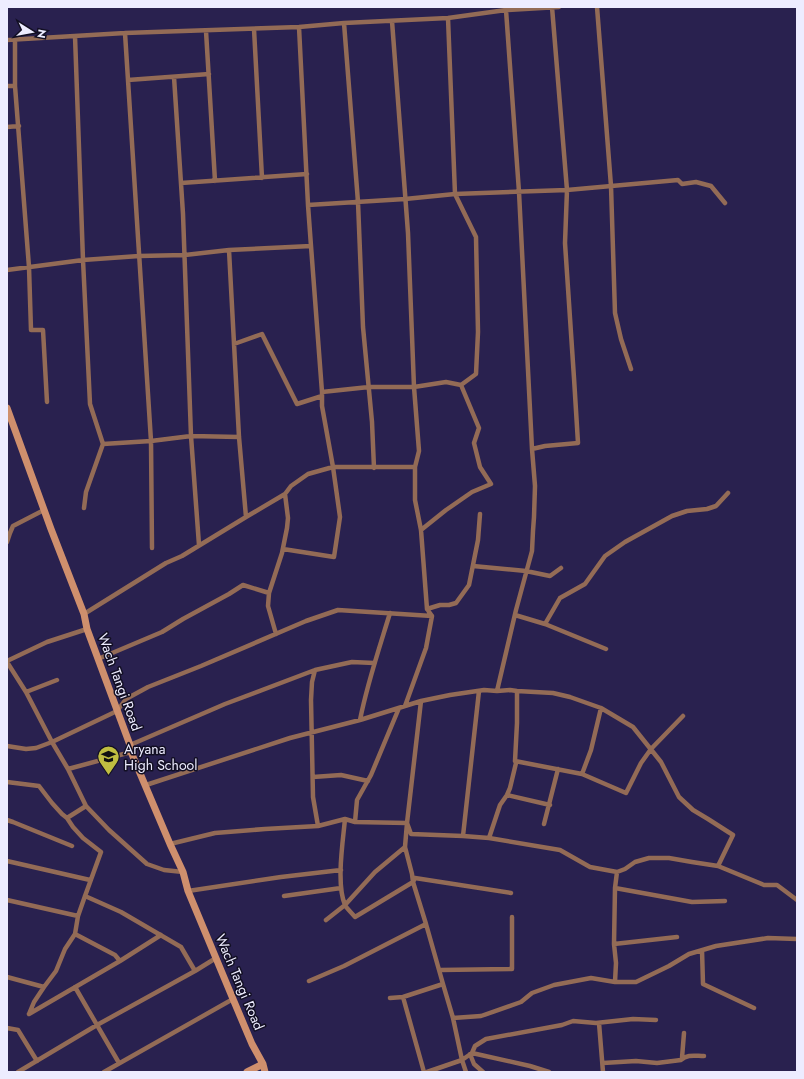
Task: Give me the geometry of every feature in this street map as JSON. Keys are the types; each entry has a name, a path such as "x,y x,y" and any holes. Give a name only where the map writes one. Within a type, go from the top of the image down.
{"main road":[{"name":"Wach Tangi Road","path":"7,409 84,614 98,659 130,748 183,872 188,891 233,1000 252,1044 263,1064 265,1072"},
{"path":"247,1072 263,1064"}],"street":[{"path":"532,449 545,446 578,443 565,243 567,190 552,7"},
{"path":"7,40 125,33 300,27 344,23 448,18 506,10 559,7"},
{"path":"597,7 611,186 615,313 621,339 631,369"},
{"path":"497,691 532,551 535,486 519,192 506,10"},
{"path":"234,344 262,334 297,404 322,394 369,387 414,386 446,382 461,385 476,374 478,332 476,237 456,194 448,18"},
{"path":"392,21 408,234 414,386 419,451 415,467 415,500 421,530 427,609 432,616 426,648 405,706"},
{"path":"344,23 358,202 363,327 372,422 374,468"},
{"path":"283,549 334,557 340,517 322,406 308,205 300,27"},
{"path":"254,28 262,178"},
{"path":"206,31 215,181"},
{"path":"125,33 151,441 152,548"},
{"path":"75,36 90,404 103,444 86,492 84,508"},
{"path":"15,39 15,86 29,268 31,330 44,330 47,402"},
{"path":"128,80 209,74"},
{"path":"174,77 185,255 191,436 199,545"},
{"path":"7,86 15,86"},
{"path":"7,127 19,126"},
{"path":"180,183 307,174"},
{"path":"308,205 405,199 456,194 567,190 678,180 682,184 696,182 711,186 725,203"},
{"path":"7,270 83,260 139,256 185,255 229,250 312,246"},
{"path":"229,250 239,437 246,517"},
{"path":"421,530 472,492 491,484 480,467 474,443 479,428 461,385"},
{"path":"103,444 151,441 191,436 239,437"},
{"path":"84,614 166,563 182,556 285,494 291,486 308,474 333,467 415,467"},
{"path":"545,624 560,598 585,584 605,556 625,542 672,516 687,511 707,510 716,506 728,493"},
{"path":"276,634 268,606 269,593 283,549 287,528 288,518 285,494"},
{"path":"7,542 13,526 44,510"},
{"path":"427,609 440,604 449,605 456,603 469,585 478,540 480,514"},
{"path":"473,566 526,571 550,576 560,568"},
{"path":"98,659 162,632 243,585 269,593"},
{"path":"7,746 26,749 36,748 52,742 117,711 126,699 148,687 306,621 338,610 432,616"},
{"path":"360,720 362,705 390,614"},
{"path":"515,615 545,624 606,649"},
{"path":"88,629 47,642 7,662 26,692 68,769 86,806 109,830 147,864 164,870 183,872"},
{"path":"68,769 130,748 225,704 316,670 352,662 374,663"},
{"path":"316,670 312,682 312,761 314,776 313,797 318,826"},
{"path":"26,692 57,680"},
{"path":"146,785 282,741 360,720 421,701 484,690 553,693 570,697 601,708 632,727 661,762 679,797 693,810 733,835 718,866"},
{"path":"463,836 479,691"},
{"path":"489,838 500,805 507,795 515,769 517,692"},
{"path":"421,701 405,848 412,874 412,882 444,984 466,1072"},
{"path":"355,822 357,800 368,781 400,708"},
{"path":"582,774 591,750 601,708"},
{"path":"515,761 582,774 626,793 641,763 651,749 683,716"},
{"path":"544,824 558,769"},
{"path":"314,776 341,775 368,781"},
{"path":"7,782 39,786 83,838 101,852 78,916 74,934 65,949 56,971 34,1002 29,1014 120,961 161,935"},
{"path":"507,795 550,805"},
{"path":"67,818 86,806"},
{"path":"170,844 215,833 265,828 318,826 345,819 355,822 407,823"},
{"path":"345,819 340,870 341,888 345,905 355,917 412,882 415,878 511,893"},
{"path":"7,820 72,846"},
{"path":"407,823 411,834 489,838 560,850 590,867 616,872 625,869 635,862 649,858 669,858 718,866 764,885 777,885 797,900"},
{"path":"326,920 345,905 375,872 405,848"},
{"path":"7,861 90,880"},
{"path":"188,891 340,870"},
{"path":"615,982 616,963 614,944 616,872"},
{"path":"284,896 341,888"},
{"path":"615,888 692,902 725,901"},
{"path":"85,896 122,912 181,947 195,971"},
{"path":"7,900 78,916"},
{"path":"440,970 512,969 512,917"},
{"path":"309,981 344,966 426,924"},
{"path":"74,934 116,955 120,961"},
{"path":"614,944 677,937"},
{"path":"453,1018 480,1016 521,1002 532,993 554,985 591,978 615,982 636,982 669,966 689,954 716,946 768,938 797,939"},
{"path":"702,950 703,984 754,1008"},
{"path":"18,1072 97,1025 216,958"},
{"path":"7,977 44,987"},
{"path":"390,998 403,997 444,984"},
{"path":"75,987 120,1062"},
{"path":"403,997 424,1072"},
{"path":"104,1072 233,1000"},
{"path":"429,1071 462,1060 471,1053 475,1046 486,1039 562,1025 573,1021 599,1023 633,1019 656,1020"},
{"path":"599,1023 604,1072"},
{"path":"7,1028 18,1030 37,1061"},
{"path":"682,1058 684,1033"},
{"path":"471,1053 474,1064 483,1072"},
{"path":"471,1053 530,1066 549,1072"},
{"path":"603,1063 636,1061 657,1063 681,1060 689,1055 704,1056"}],"place":[{"name":"Aryana High School","path":"109,776"}]}
